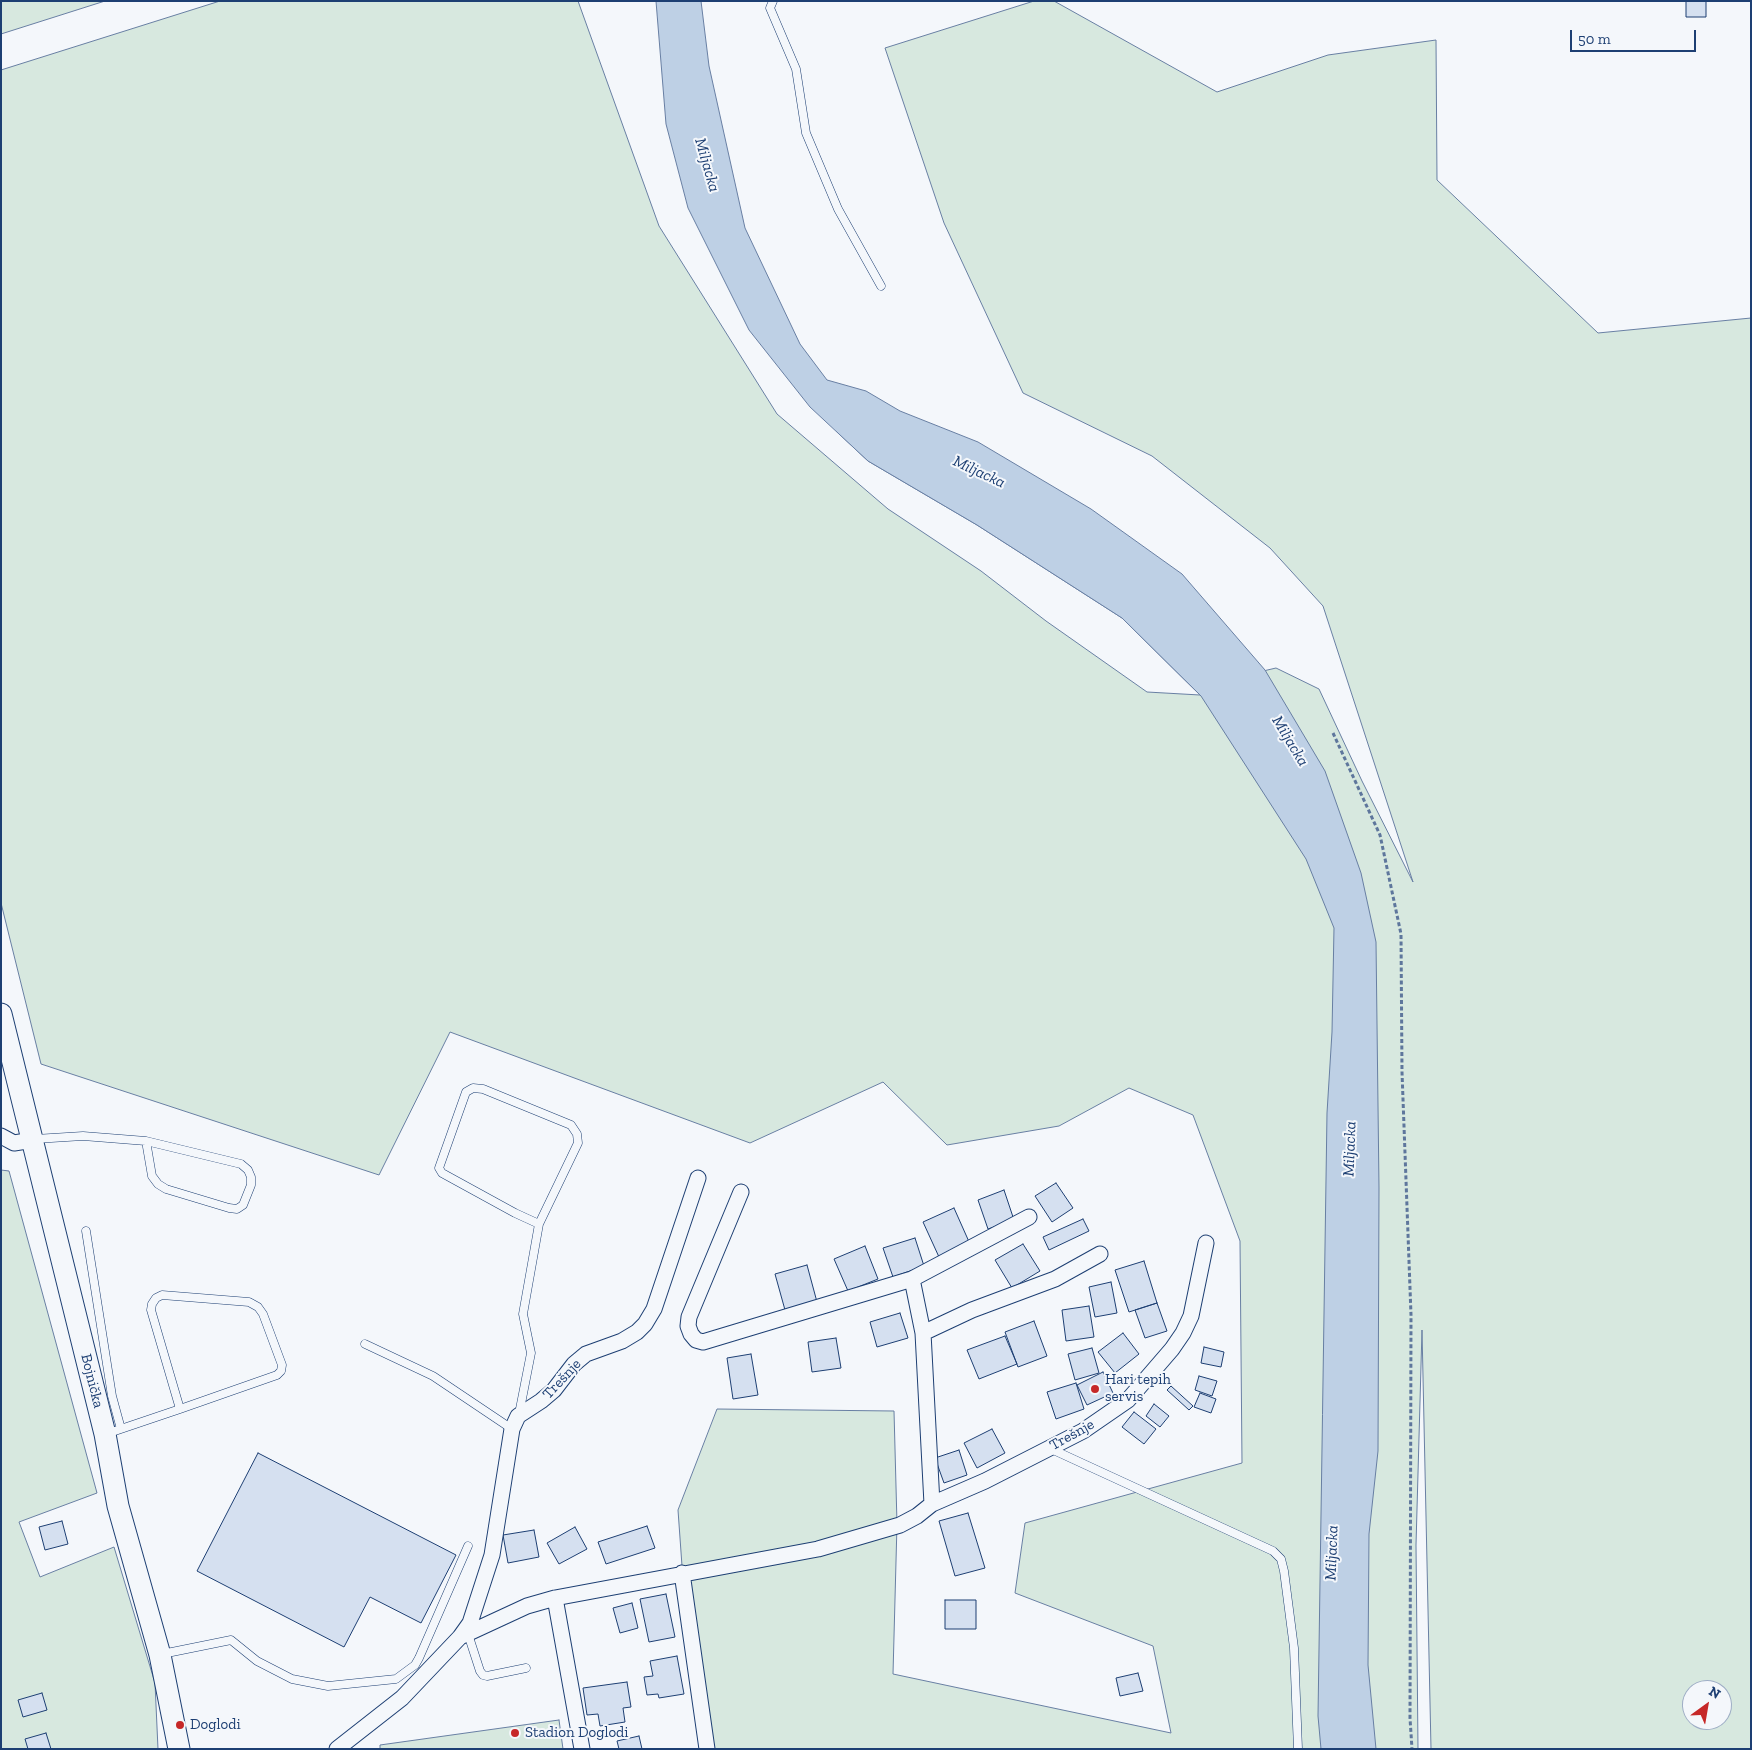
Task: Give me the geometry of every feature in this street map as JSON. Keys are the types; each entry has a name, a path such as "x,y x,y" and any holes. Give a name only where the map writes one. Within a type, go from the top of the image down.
{"main road":[{"name":"Bojnička","path":"1,1014 33,1140 113,1431 118,1506 160,1655 179,1749"}],"street":[{"path":"1,1136 14,1143 33,1140"},
{"name":"Trešnje","path":"464,1636 492,1555 515,1423 554,1390 574,1364 586,1354 622,1341 638,1332 646,1324 654,1309 698,1178"},
{"path":"741,1192 689,1317 688,1326 691,1334 696,1340 703,1342 912,1279 1029,1216"},
{"name":"Trešnje","path":"339,1748 402,1698 464,1636 527,1606 555,1598 682,1573 818,1549 900,1525 917,1516 932,1504 986,1481 1083,1431 1128,1400 1172,1349 1191,1316 1206,1243"},
{"path":"923,1333 972,1310 1055,1279 1100,1254"},
{"path":"912,1279 923,1333 932,1504"},
{"path":"682,1573 707,1749"},
{"path":"555,1598 582,1749"}],"lane":[{"path":"772,1 770,8 796,69 806,133 838,209 881,286"},
{"path":"365,1344 433,1376 515,1423 531,1353 523,1314 539,1224 578,1144 577,1134 571,1125 483,1088 473,1088 466,1092 439,1168 442,1173 539,1224"},
{"path":"33,1140 83,1136 146,1141 241,1164 248,1170 251,1177 251,1185 243,1205 237,1209 229,1208 158,1184 152,1176 146,1141"},
{"path":"86,1231 112,1396 113,1431 180,1409 277,1375 281,1371 282,1365 264,1314 258,1307 249,1302 162,1295 156,1298 152,1304 152,1310 180,1409"},
{"path":"1049,1448 1273,1551 1281,1559 1294,1648 1298,1749"},
{"path":"160,1655 231,1640 257,1661 292,1679 328,1686 396,1679 415,1665 419,1658 468,1546"},
{"path":"464,1636 483,1675 487,1676 526,1668"}],"path":[{"path":"1334,733 1380,835 1401,934 1402,1072 1411,1315 1410,1718 1412,1749"}],"shaded area":[{"path":"1,1 105,1 1,34"},
{"path":"220,1 578,1 659,226 777,414 888,509 981,571 1046,621 1147,692 1200,695 1122,618 977,525 868,461 836,431 1229,679 1276,668 1319,689 1362,781 1413,882 1323,606 1270,548 1152,456 1023,393 944,223 885,48 1034,1 1054,1 1217,92 1328,55 1436,40 1437,180 1598,333 1751,318 1751,1749 1431,1749 1422,1330 1416,1545 1418,1749 714,1749 682,1566 678,1510 717,1409 894,1411 897,1524 893,1674 1171,1733 1153,1646 1015,1593 1025,1523 1242,1463 1240,1241 1193,1115 1129,1088 1059,1126 947,1145 883,1082 750,1143 450,1032 379,1175 41,1064 1,903 1,70"},
{"path":"1,1170 9,1171 97,1493 19,1522 40,1577 114,1547 155,1683 158,1749 1,1749"},
{"name":"Stadion Doglodi","path":"559,1720 563,1749 380,1749 380,1745"}],"water":[{"name":"Miljacka","path":"656,1 701,1 709,66 745,228 800,344 827,380 866,391 900,411 978,442 1091,509 1182,574 1265,670 1325,771 1361,873 1376,942 1379,1188 1378,1451 1369,1534 1368,1665 1376,1749 1321,1749 1318,1716 1327,1113 1332,1032 1334,928 1306,859 1201,696 1122,618 977,525 868,461 810,407 749,330 688,208 666,124"}],"building":[{"path":"1686,1 1706,1 1706,17 1686,17"},
{"path":"1056,1183 1073,1208 1052,1222 1035,1196"},
{"path":"1004,1190 1014,1220 988,1229 978,1200"},
{"path":"954,1208 970,1244 939,1257 923,1222"},
{"path":"1083,1219 1089,1231 1049,1250 1043,1237"},
{"path":"915,1238 924,1266 893,1277 883,1248"},
{"path":"1023,1244 1040,1271 1012,1288 995,1260"},
{"path":"865,1246 878,1279 848,1291 834,1259"},
{"path":"1144,1261 1157,1303 1129,1312 1115,1270"},
{"path":"807,1265 817,1302 785,1310 775,1274"},
{"path":"1111,1282 1117,1313 1095,1317 1089,1287"},
{"path":"1157,1303 1167,1331 1145,1338 1135,1310"},
{"path":"1089,1306 1094,1337 1066,1341 1062,1310"},
{"path":"900,1313 908,1338 877,1347 870,1322"},
{"path":"1034,1321 1047,1356 1018,1367 1005,1332"},
{"path":"1123,1333 1139,1354 1115,1373 1098,1352"},
{"path":"1005,1336 1017,1364 979,1379 967,1350"},
{"path":"836,1338 841,1368 812,1372 808,1342"},
{"path":"1204,1347 1224,1352 1221,1367 1201,1363"},
{"path":"1092,1348 1099,1373 1075,1380 1068,1354"},
{"path":"751,1354 758,1395 733,1399 727,1358"},
{"name":"Hari tepih servis","path":"1103,1372 1113,1393 1087,1405 1077,1385"},
{"path":"1199,1376 1217,1381 1212,1396 1195,1390"},
{"path":"1076,1383 1084,1409 1056,1419 1047,1392"},
{"path":"1171,1386 1193,1406 1189,1410 1167,1390"},
{"path":"1200,1393 1216,1399 1211,1413 1194,1407"},
{"path":"1154,1404 1169,1416 1160,1427 1146,1416"},
{"path":"1134,1412 1156,1429 1144,1444 1122,1427"},
{"path":"992,1429 1005,1453 977,1468 964,1443"},
{"path":"959,1450 967,1475 944,1483 935,1458"},
{"path":"258,1453 456,1555 421,1623 370,1597 344,1647 197,1571"},
{"path":"968,1513 985,1568 955,1576 939,1521"},
{"path":"62,1521 68,1544 45,1550 39,1527"},
{"path":"647,1526 655,1548 606,1564 598,1542"},
{"path":"575,1527 587,1549 559,1564 547,1543"},
{"path":"534,1530 539,1557 508,1563 503,1535"},
{"path":"666,1594 675,1637 649,1642 640,1599"},
{"path":"945,1600 976,1600 976,1629 945,1629"},
{"path":"632,1603 638,1628 620,1633 613,1608"},
{"path":"677,1656 684,1694 659,1698 658,1694 647,1695 644,1677 653,1676 650,1661"},
{"path":"1138,1673 1143,1691 1120,1696 1116,1678"},
{"path":"627,1682 631,1707 623,1708 625,1722 600,1726 598,1714 587,1715 583,1688"},
{"path":"42,1693 47,1710 23,1717 18,1700"},
{"path":"46,1733 51,1749 28,1749 25,1739"},
{"path":"639,1736 642,1749 619,1749 617,1741"}],"place":[{"name":"Hari tepih servis","path":"1095,1389"},
{"name":"Doglodi","path":"180,1725"},
{"name":"Stadion Doglodi","path":"515,1733"}]}
